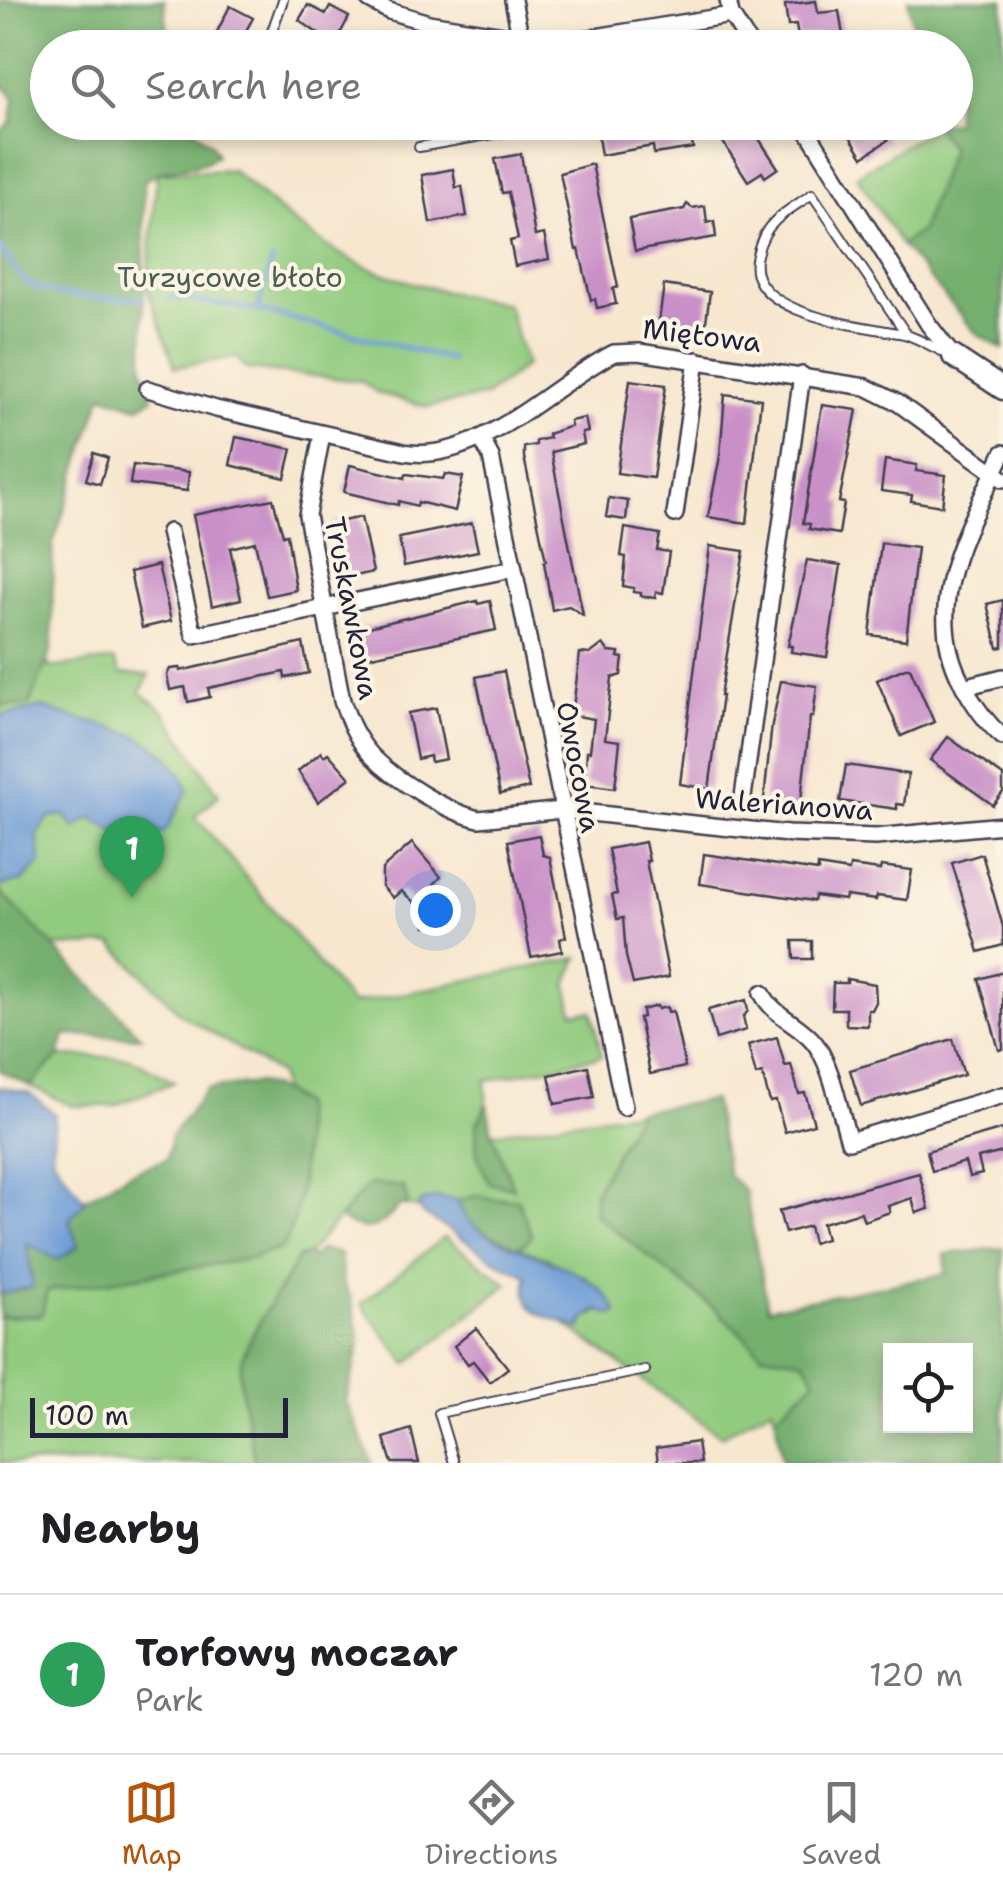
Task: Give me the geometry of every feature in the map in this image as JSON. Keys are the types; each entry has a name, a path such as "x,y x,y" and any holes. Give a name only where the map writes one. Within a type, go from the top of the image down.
{"street":[{"path":"369,0 389,11 464,30"},
{"path":"513,0 523,30"},
{"path":"623,30 730,8 742,30"},
{"path":"814,140 953,356 1003,388"},
{"name":"Miętowa","path":"148,388 216,410 413,454 432,454 481,438 614,353 639,352 850,382 880,392 998,477"},
{"path":"675,514 696,360"},
{"name":"Walerianowa","path":"743,797 802,375"},
{"name":"Truskawkowa","path":"322,434 306,515 342,702 359,740 372,756 418,789 466,816 497,819 562,810"},
{"name":"Owocowa","path":"481,438 491,457 624,1107"},
{"path":"1003,453 998,477 948,578 944,622 947,646 964,687 1003,737"},
{"path":"169,532 194,634 512,569"},
{"path":"964,687 1003,676"},
{"name":"Walerianowa","path":"562,810 830,836 876,837 1003,825"},
{"path":"762,993 767,1003 804,1031 818,1048 849,1141 1003,1096"}],"lane":[{"path":"272,30 283,0"},
{"path":"419,147 459,140"},
{"path":"907,335 812,194 773,222 761,240 755,263 762,283 776,300 830,320 907,335 953,356"},
{"path":"454,1463 439,1414 645,1370"}],"green space":[{"path":"0,0 164,0 168,30 30,30 30,140 206,140 217,155 199,165 161,172 144,181 143,367 153,398 138,407 102,395 53,544 52,649 29,705 0,706 0,132 11,122 14,97 0,83"},
{"path":"908,0 1003,0 1003,349 976,333 901,245 921,231 951,149 945,140 973,140 973,30 914,30"},
{"path":"913,140 945,140 951,149 921,231 901,245 857,176"},
{"name":"Turzycowe błoto","path":"232,170 298,225 353,261 421,285 507,304 526,365 486,396 428,407 378,393 361,381 247,369 236,357 175,367 147,288 157,173"},
{"path":"114,660 121,674 150,675 140,692 165,712 219,795 195,816 352,1004 578,958 567,984 573,1013 592,1011 602,1056 485,1081 487,1104 476,1126 477,1155 513,1187 492,1133 639,1111 595,1191 595,1214 718,1311 762,1354 804,1359 816,1380 775,1416 772,1407 721,1436 563,1323 581,1329 586,1318 603,1310 586,1276 569,1273 548,1258 516,1247 523,1245 505,1198 495,1200 477,1195 458,1201 437,1197 422,1202 420,1209 408,1206 403,1187 369,1184 308,1254 297,1258 242,1359 240,1381 255,1463 0,1463 0,1317 41,1315 46,1291 248,1259 282,1248 299,1197 301,1104 282,1091 279,1074 181,1014 112,944 39,948 0,918 0,674 49,664 50,668"},
{"path":"0,891 141,1037 65,1035 59,1056 30,1086 0,1071"},
{"path":"59,1056 130,1058 174,1082 113,1106 72,1106 30,1086"},
{"path":"257,1083 282,1091 301,1104 299,1197 282,1248 248,1259 47,1291 42,1315 0,1317 0,1294 32,1287 26,1242 69,1220 85,1199 130,1173 167,1159 171,1136 207,1089"},
{"path":"713,1100 728,1175 745,1191 768,1308 946,1274 945,1254 1003,1248 1003,1463 783,1463 775,1416 816,1380 804,1360 762,1354 718,1311 595,1214 595,1191 639,1111"},
{"path":"487,1104 492,1133 513,1188 489,1183 477,1155 476,1126"},
{"path":"369,1184 404,1187 408,1206 399,1206 372,1228 357,1227 339,1218"},
{"path":"477,1195 495,1200 518,1199 532,1236 516,1247 473,1225 458,1201"},
{"path":"444,1237 508,1284 407,1364 361,1304"},
{"path":"321,1249 340,1254 343,1285 351,1297 360,1342 346,1401 372,1463 255,1463 242,1392 242,1359 298,1258 308,1254 312,1258"}],"water":[{"path":"43,707 146,741 177,768 188,790 166,831 137,844 91,818 74,828 65,815 49,817 37,835 41,863 22,881 0,886 0,716"},
{"path":"0,1087 29,1093 55,1114 52,1157 85,1201 69,1220 78,1246 58,1260 27,1243 33,1287 0,1294"},
{"path":"437,1197 458,1201 467,1219 484,1232 584,1277 604,1293 617,1313 598,1310 579,1329 539,1313 528,1301 527,1276 501,1264 421,1212 421,1202"}],"building":[{"path":"816,1 818,13 839,11 842,30 797,30 796,25 788,26 785,5"},
{"path":"308,5 326,14 330,7 349,17 342,30 313,30 299,20"},
{"path":"230,6 253,18 246,30 218,30"},
{"path":"598,140 691,140 693,148 654,154 653,146 601,155"},
{"path":"722,140 760,140 778,168 765,177 762,172 748,181"},
{"path":"852,140 888,140 863,157"},
{"path":"521,154 535,236 544,234 549,259 515,266 510,241 518,239 508,192 502,193 495,159"},
{"path":"592,164 618,287 613,289 616,304 597,308 595,299 591,300 579,249 576,250 560,173"},
{"path":"453,169 456,188 462,186 467,216 430,223 422,175"},
{"path":"687,204 692,208 705,206 707,223 714,221 716,237 635,251 629,219 684,209"},
{"path":"664,285 710,292 705,329 699,328 698,333 658,328"},
{"path":"630,380 666,385 653,478 617,473"},
{"path":"725,394 761,399 747,523 708,517 720,456"},
{"path":"822,405 857,410 839,502 844,503 839,534 809,529 810,524 803,523"},
{"path":"585,418 588,432 582,433 584,444 551,452 583,615 569,606 552,610 524,447 536,445 536,441 549,438 548,434 571,426 570,421"},
{"path":"236,437 292,449 285,478 230,465"},
{"path":"94,453 108,458 100,484 86,480"},
{"path":"885,460 917,465 916,471 946,475 942,506 911,501 912,495 881,491"},
{"path":"133,465 189,472 187,491 130,484"},
{"path":"350,465 405,478 406,474 443,479 445,474 463,477 455,511 418,502 417,506 399,501 398,505 344,492"},
{"path":"609,498 628,501 626,520 606,517"},
{"path":"273,499 283,535 287,534 296,590 267,596 255,542 230,548 241,599 212,606 193,515"},
{"path":"361,517 373,572 346,578 334,523"},
{"path":"472,523 478,551 404,566 399,538"},
{"path":"625,528 660,534 657,550 669,552 663,593 656,592 655,598 641,596 633,592 634,588 623,586 626,557 621,556"},
{"path":"881,543 917,548 906,640 870,635"},
{"path":"710,546 744,551 709,789 680,784"},
{"path":"807,560 841,565 827,657 791,652 792,646 788,646"},
{"path":"158,565 171,621 142,628 130,572"},
{"path":"1003,600 1003,647 998,648 987,604"},
{"path":"490,601 496,630 362,658 356,630"},
{"path":"303,643 309,673 285,678 284,672 208,688 210,697 188,702 185,687 170,690 170,669 180,671"},
{"path":"603,644 609,652 619,653 618,657 623,658 621,675 612,678 605,739 620,741 615,788 585,784 594,719 572,715 580,653 590,654"},
{"path":"910,668 934,722 901,736 877,680"},
{"path":"504,671 529,788 500,794 476,677"},
{"path":"781,681 817,686 800,810 769,805 770,800 764,799"},
{"path":"436,708 446,759 417,759 408,713"},
{"path":"948,737 1003,776 1003,792 993,805 930,760"},
{"path":"321,752 324,756 328,753 350,778 318,802 298,771"},
{"path":"846,765 908,774 904,805 897,804 897,809 840,801"},
{"path":"539,835 543,855 550,857 566,937 560,939 562,951 531,957 508,841"},
{"path":"645,842 669,977 633,984 623,918 617,919 612,895 617,894 608,849"},
{"path":"412,843 441,877 434,884 445,922 426,926 413,901 401,891 393,898 382,886 382,869"},
{"path":"704,854 818,871 818,866 849,871 850,866 912,870 907,900 815,896 814,901 700,884"},
{"path":"982,854 1003,927 1003,945 979,952 952,863"},
{"path":"793,941 812,941 812,959 794,959"},
{"path":"1003,972 1003,1049 999,1050 979,979"},
{"path":"847,979 875,984 876,1002 868,1010 868,1026 846,1025 846,1009 832,1009 833,983 847,983"},
{"path":"746,1000 746,1030 716,1039 708,1010"},
{"path":"657,1006 673,1011 685,1067 650,1074 639,1018 643,1017 642,1010"},
{"path":"777,1037 785,1066 791,1065 799,1094 805,1093 814,1124 785,1132 776,1101 770,1102 762,1073 756,1075 748,1045"},
{"path":"953,1039 964,1075 861,1106 850,1070"},
{"path":"588,1066 594,1097 555,1104 549,1075"},
{"path":"1003,1129 1003,1152 978,1158 982,1174 969,1177 965,1162 932,1171 927,1151"},
{"path":"919,1173 929,1209 916,1213 912,1198 888,1206 890,1212 864,1221 861,1212 822,1223 826,1239 813,1243 809,1226 785,1233 779,1211"},
{"path":"476,1328 508,1368 490,1382 454,1346"},
{"path":"411,1429 419,1463 392,1463 384,1438"},
{"path":"697,1442 700,1463 658,1463 656,1448"}],"waterway":[{"path":"0,247 20,276 35,287 81,297 144,298"},
{"path":"258,310 272,260"},
{"path":"168,297 258,310 452,360"}],"place":[{"name":"Torfowy moczar","path":"132,898"}]}
